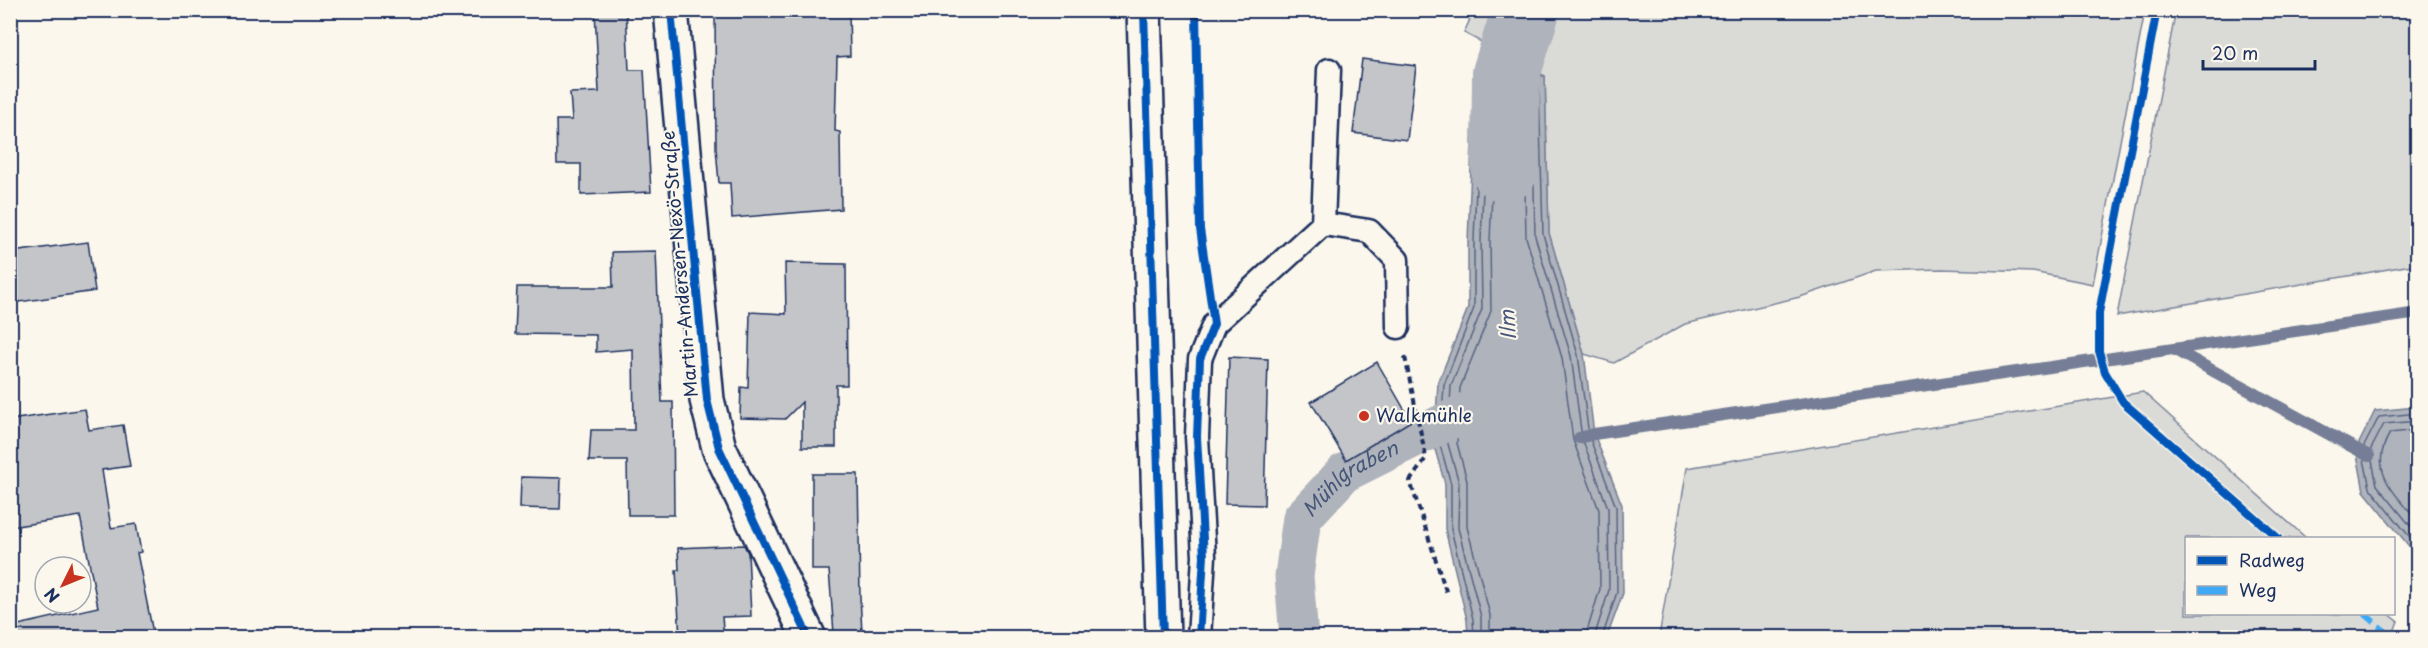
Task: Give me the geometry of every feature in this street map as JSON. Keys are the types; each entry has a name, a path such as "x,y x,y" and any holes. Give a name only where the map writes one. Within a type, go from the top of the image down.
{"street":[{"name":"Martin-Andersen-Nexö-Straße","path":"671,10 707,400 719,448 809,638"},
{"path":"1144,10 1163,638"}],"lane":[{"path":"1199,638 1204,556 1197,437 1200,359 1214,324 1323,224 1329,70"},
{"path":"1323,224 1369,231 1397,260 1398,327"}],"path":[{"path":"1398,327 1418,411 1426,458 1410,481 1447,594"}],"shaded area":[{"path":"1474,10 2145,11 2093,284 2033,272 1942,269 1876,271 1800,297 1685,324 1614,363 1584,354 1549,233 1545,76 1464,33"},
{"path":"2176,10 2417,11 2417,264 2117,316"},
{"path":"2143,392 2305,537 2185,537 2185,615 2390,615 2398,621 2392,637 1659,637 1687,468"}],"water":[{"path":"1475,68 1506,74 1545,76 1549,233 1584,354 1594,434 1622,505 1623,593 1607,637 1468,637 1467,620 1445,529 1445,484 1434,446 1438,383 1468,308 1468,241"},
{"path":"2418,407 2417,556 2364,491 2356,449 2375,411"}],"building":[{"path":"595,10 626,10 629,70 644,70 651,192 581,195 581,164 557,164 556,120 572,120 570,93 599,92"},
{"path":"752,10 849,10 850,56 837,57 835,131 840,132 841,209 732,218 730,183 719,183 716,148 715,15 752,16"},
{"path":"1362,59 1416,66 1407,140 1353,133"},
{"path":"88,242 95,291 19,302 12,252"},
{"path":"656,251 662,402 673,402 674,515 628,515 627,461 589,461 591,430 634,430 633,349 596,352 596,335 515,334 517,287 613,287 612,252"},
{"path":"785,263 846,264 847,385 836,385 836,447 802,447 802,402 785,419 740,418 741,387 748,388 750,312 786,314"},
{"path":"1229,357 1268,359 1264,505 1225,504"},
{"name":"Walkmühle","path":"1377,362 1411,421 1346,460 1311,402"},
{"path":"85,409 89,430 123,425 130,466 102,470 111,528 136,524 141,552 137,553 154,638 19,638 18,625 62,615 93,615 93,608 98,607 93,582 93,555 88,555 80,516 10,527 10,420"},
{"path":"812,474 858,474 862,632 834,633 829,570 812,570"},
{"path":"521,477 561,478 560,509 520,508"},
{"path":"744,545 748,553 751,616 722,617 724,638 680,638 676,570 679,570 678,548"}],"waterway":[{"name":"Ilm","path":"1505,168 1506,74 1526,10"},
{"path":"1579,438 2418,313"},
{"path":"2175,350 2369,456"},
{"name":"Mühlgraben","path":"1299,638 1294,576 1302,518 1344,473 1482,404"}],"marked path":[{"path":"2366,615 2393,638"}],"cycle path":[{"path":"671,10 707,400 719,448 809,638"},
{"path":"1144,10 1163,638"},
{"path":"1196,10 1200,229 1214,324 1200,359 1197,437 1204,556 1199,638"},
{"path":"2157,10 2099,313 2099,351 2105,372 2123,402 2277,537"}],"place":[{"name":"Walkmühle","path":"1364,416"}]}
